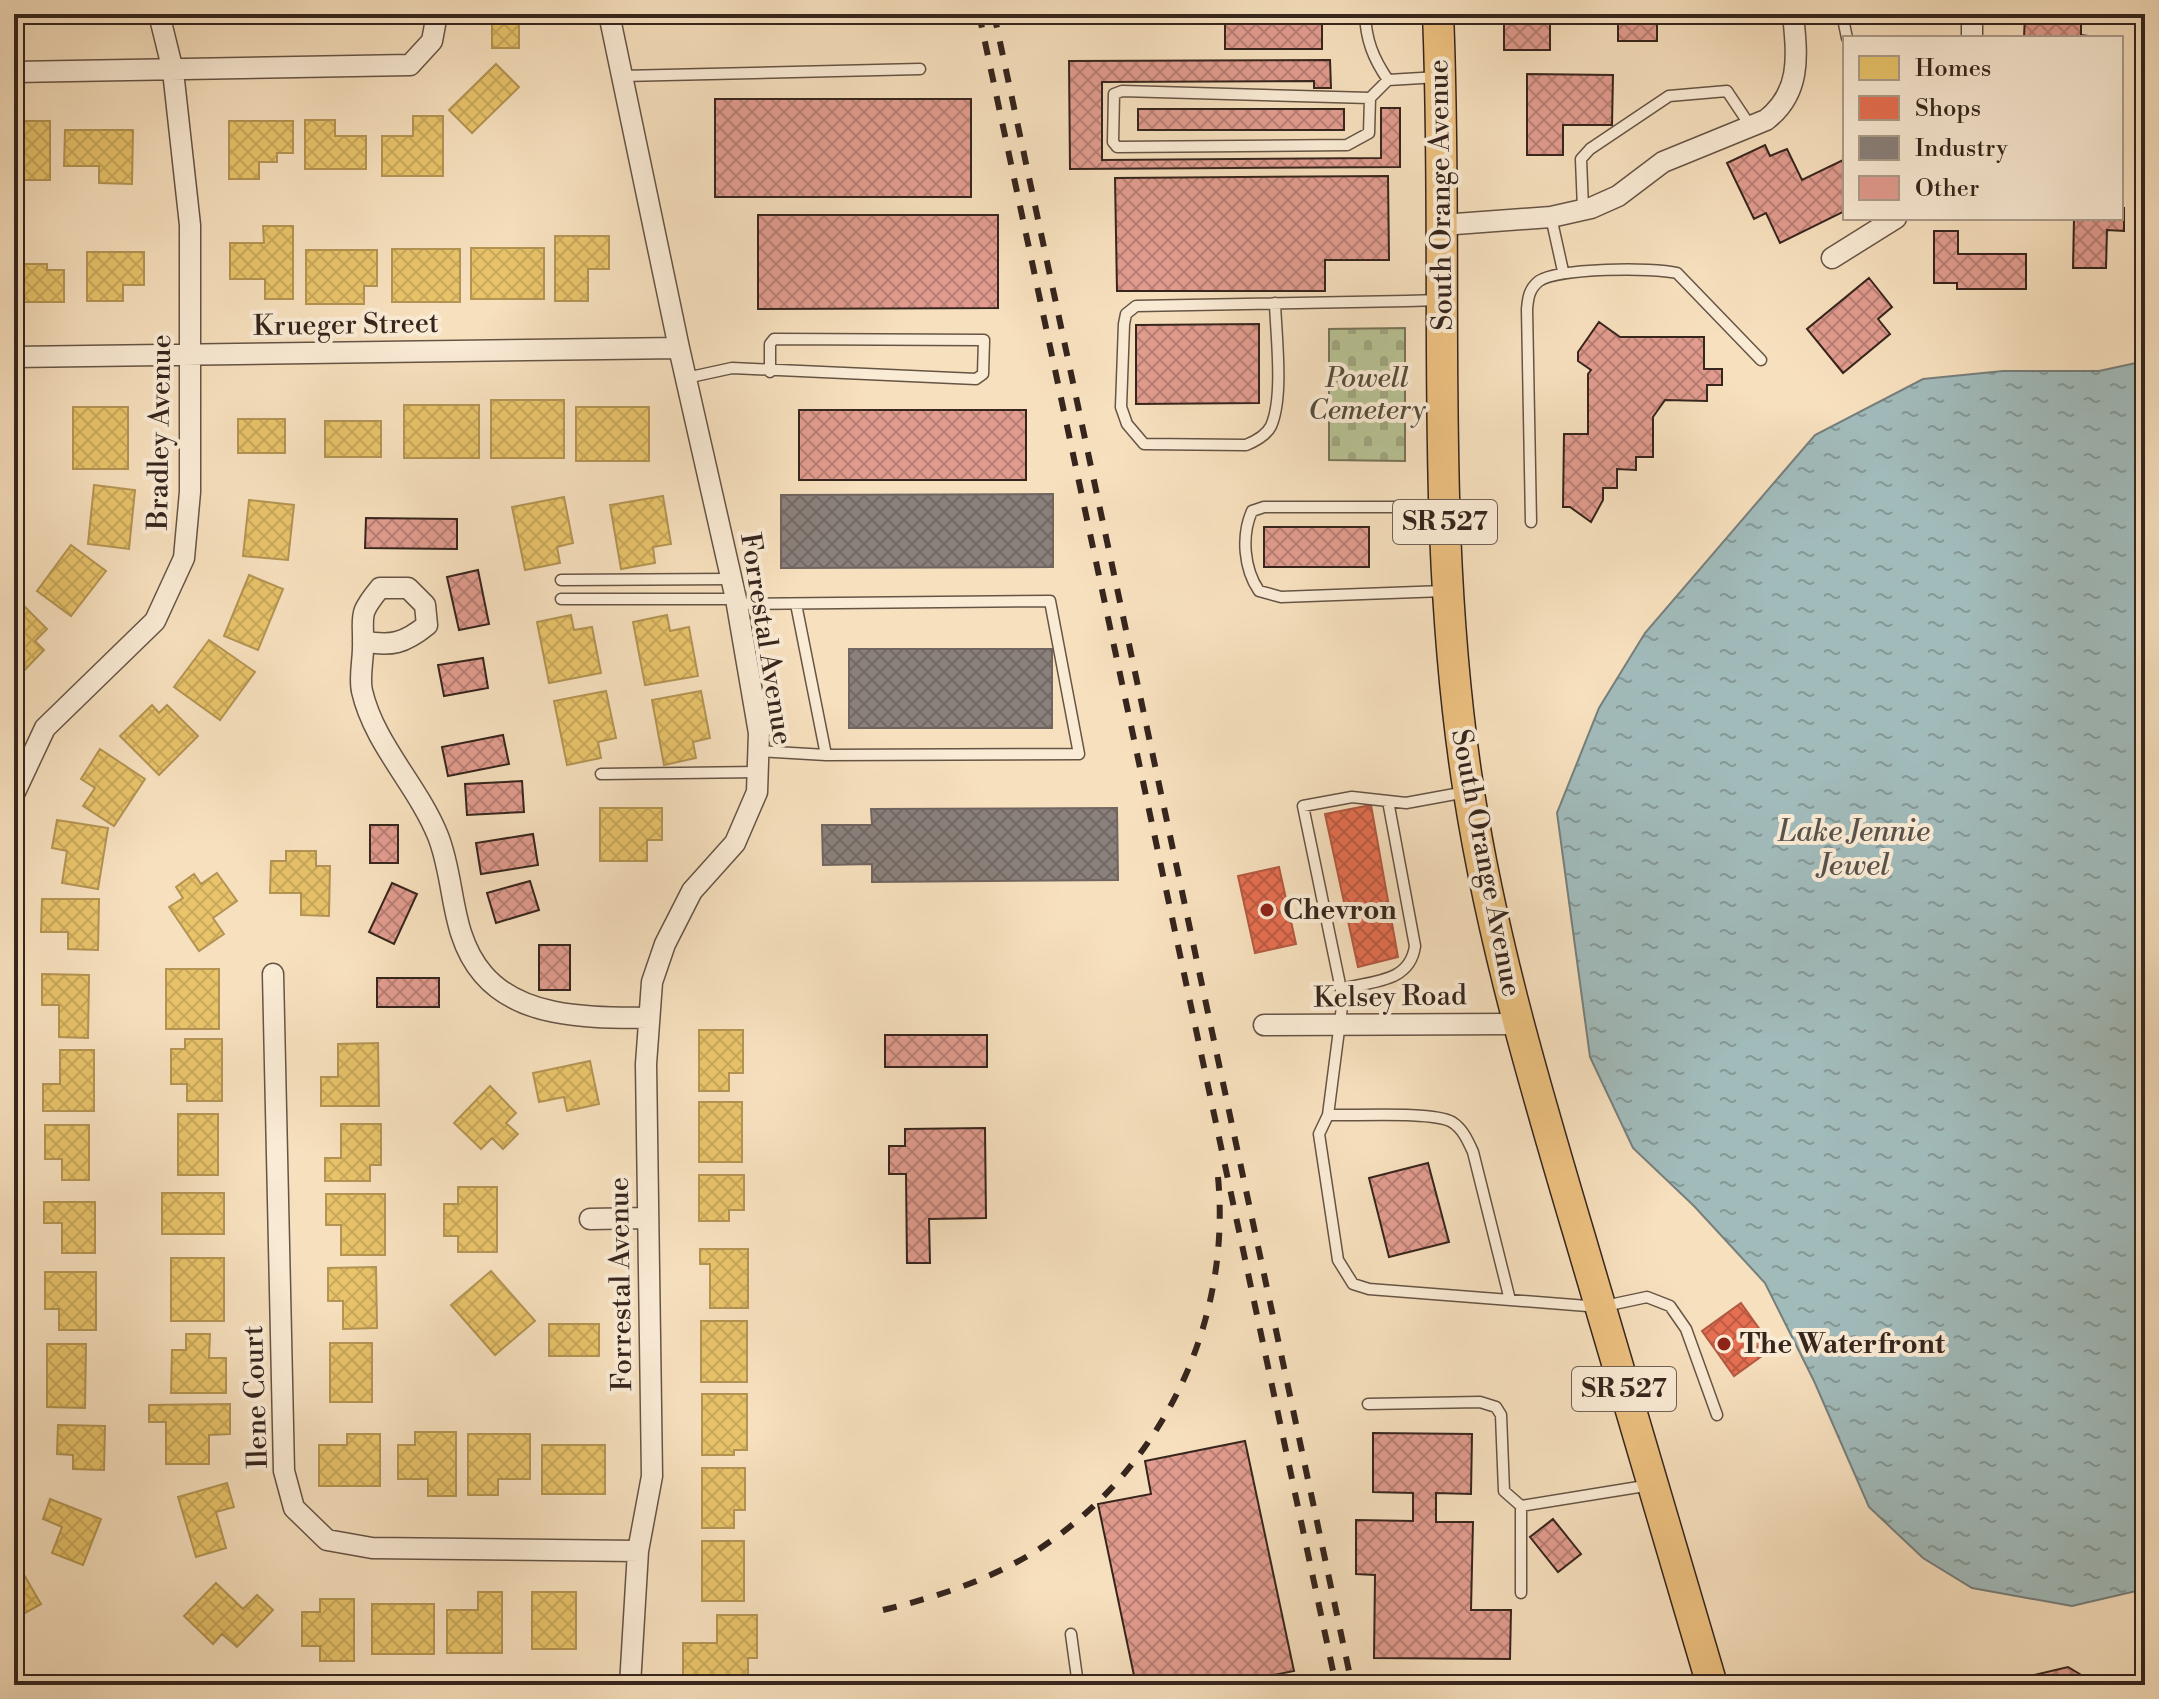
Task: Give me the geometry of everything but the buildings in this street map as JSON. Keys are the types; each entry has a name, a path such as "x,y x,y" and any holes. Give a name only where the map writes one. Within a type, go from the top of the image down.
{"main road":[{"name":"South Orange Avenue","path":"1438,14 1444,507 1455,693 1468,791 1516,1024 1712,1685"}],"street":[{"name":"Bradley Avenue","path":"14,794 45,728 155,621 184,558 190,492 190,225 173,71 159,14"},
{"path":"14,72 410,65 432,41 437,14"},
{"name":"Forrestal Avenue","path":"609,14 679,348 737,602 759,733 757,792 735,843 692,891 665,944 652,982 648,1018 652,1476 638,1551 630,1685"},
{"path":"1442,225 1551,217 1583,209 1618,196 1663,162 1752,128 1779,109 1791,91 1797,60 1793,14"},
{"path":"1972,14 1972,36"},
{"path":"1832,258 1893,220"},
{"name":"Krueger Street","path":"14,357 679,348"},
{"path":"363,641 362,689 378,730 439,837 460,933 482,974 510,996 548,1011 595,1017 648,1018"},
{"name":"Ilene Court","path":"273,974 284,1471 294,1508 327,1540 372,1548 638,1551"},
{"name":"Kelsey Road","path":"1264,1025 1516,1024"},
{"path":"590,1219 648,1218"}],"lane":[{"path":"1365,14 1366,36 1375,60 1388,80"},
{"path":"1842,14 1847,36"},
{"path":"622,76 920,69"},
{"path":"1370,98 1122,91 1114,94 1113,142 1117,147 1347,145 1369,133 1370,98 1388,80 1440,77"},
{"path":"1583,209 1581,159 1590,149 1669,96 1727,91 1752,128"},
{"path":"1551,217 1563,271"},
{"path":"1531,522 1528,295 1540,280 1563,271 1677,273 1761,360"},
{"path":"1275,303 1276,396 1271,426 1259,440 1246,445 1144,444 1127,424 1121,407 1126,314 1136,306 1275,303 1442,300"},
{"path":"686,378 732,368 770,372 976,379 983,374 984,340 774,339 770,344 770,372"},
{"path":"1444,507 1264,507 1252,511 1247,524 1246,551 1250,577 1259,591 1281,597 1448,591"},
{"path":"561,580 731,579"},
{"path":"561,599 796,604 1050,601 1079,754 826,755 758,751"},
{"path":"796,604 826,755"},
{"path":"601,774 758,772"},
{"path":"1468,791 1406,803 1352,797 1303,806 1341,989 1340,1026 1328,1115 1319,1134 1338,1260 1353,1284 1369,1289 1600,1307 1647,1297 1670,1306 1686,1329 1717,1415"},
{"path":"1341,989 1401,974 1410,967 1414,957 1415,946 1388,801"},
{"path":"1328,1115 1429,1117 1451,1121 1464,1133 1473,1152 1510,1300"},
{"path":"1368,1404 1480,1402 1496,1407 1501,1415 1504,1491 1521,1506 1521,1593"},
{"path":"1521,1506 1653,1485"},
{"path":"1071,1634 1078,1685"}],"green space":[{"name":"Powell Cemetery","path":"1405,328 1405,461 1329,460 1329,329"}],"water":[{"name":"Lake Jennie Jewel","path":"2145,361 2145,1589 2072,1606 1972,1588 1923,1558 1869,1507 1814,1381 1765,1283 1694,1206 1633,1148 1590,1057 1557,813 1599,708 1645,633 1815,435 1923,379 2003,371 2099,371"}],"railway":[{"path":"979,14 1336,1685"},
{"path":"994,14 1352,1685"},
{"path":"883,1610 1000,1571 1036,1551 1080,1518 1119,1479 1152,1436 1179,1389 1200,1339 1213,1286 1219,1232 1218,1177"}],"place":[{"name":"Chevron","path":"1267,910"},
{"name":"The Waterfront","path":"1724,1344"}]}
